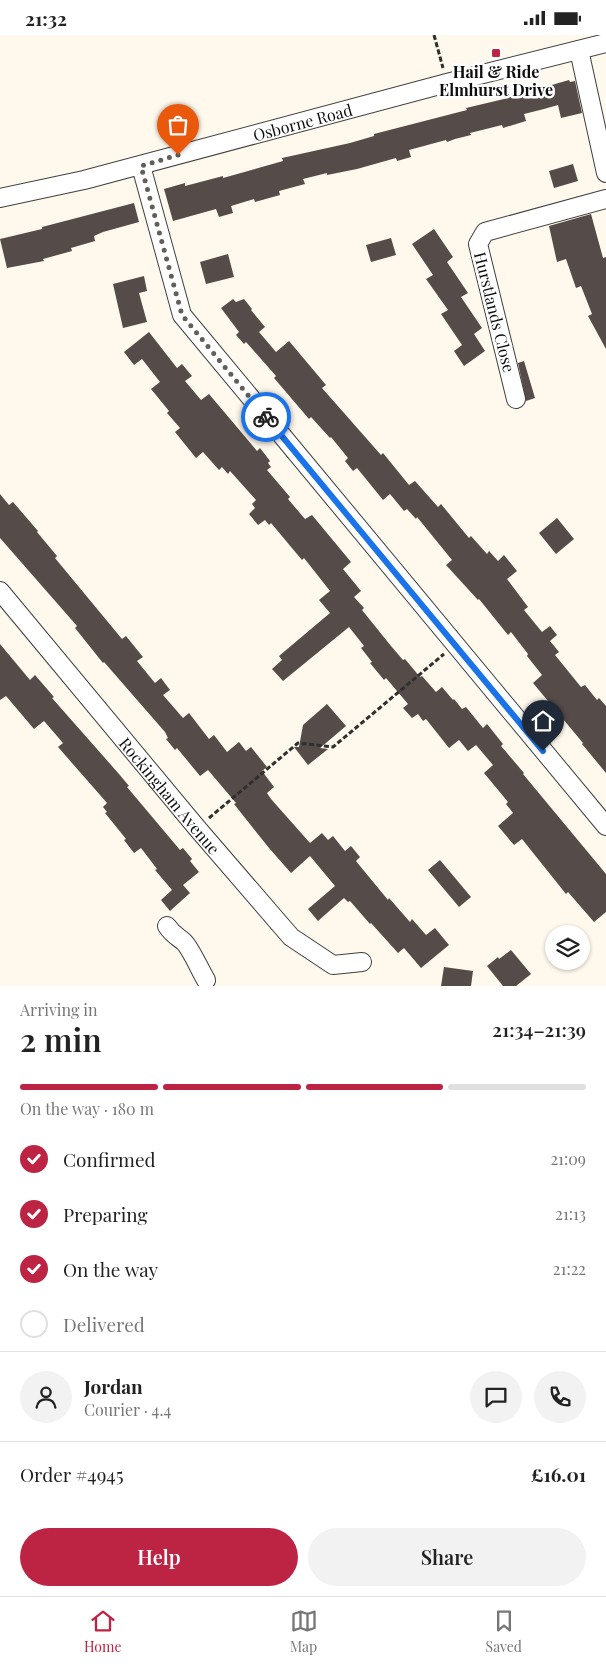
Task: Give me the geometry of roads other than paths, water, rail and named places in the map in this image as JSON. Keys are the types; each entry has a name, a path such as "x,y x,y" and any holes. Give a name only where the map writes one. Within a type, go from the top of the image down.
{"street":[{"name":"Osborne Road","path":"0,198 141,166 447,83 606,43"},
{"path":"579,50 606,173"},
{"path":"141,166 182,315 606,826"},
{"name":"Hurstlands Close","path":"516,399 478,245 485,232 606,199"},
{"name":"Rockingham Avenue","path":"0,591 197,828 291,937 333,965 362,962"},
{"path":"167,926 175,937 184,942 190,950 204,984"}],"place":[{"name":"Hail & Ride Elmhurst Drive","path":"496,53"}]}
